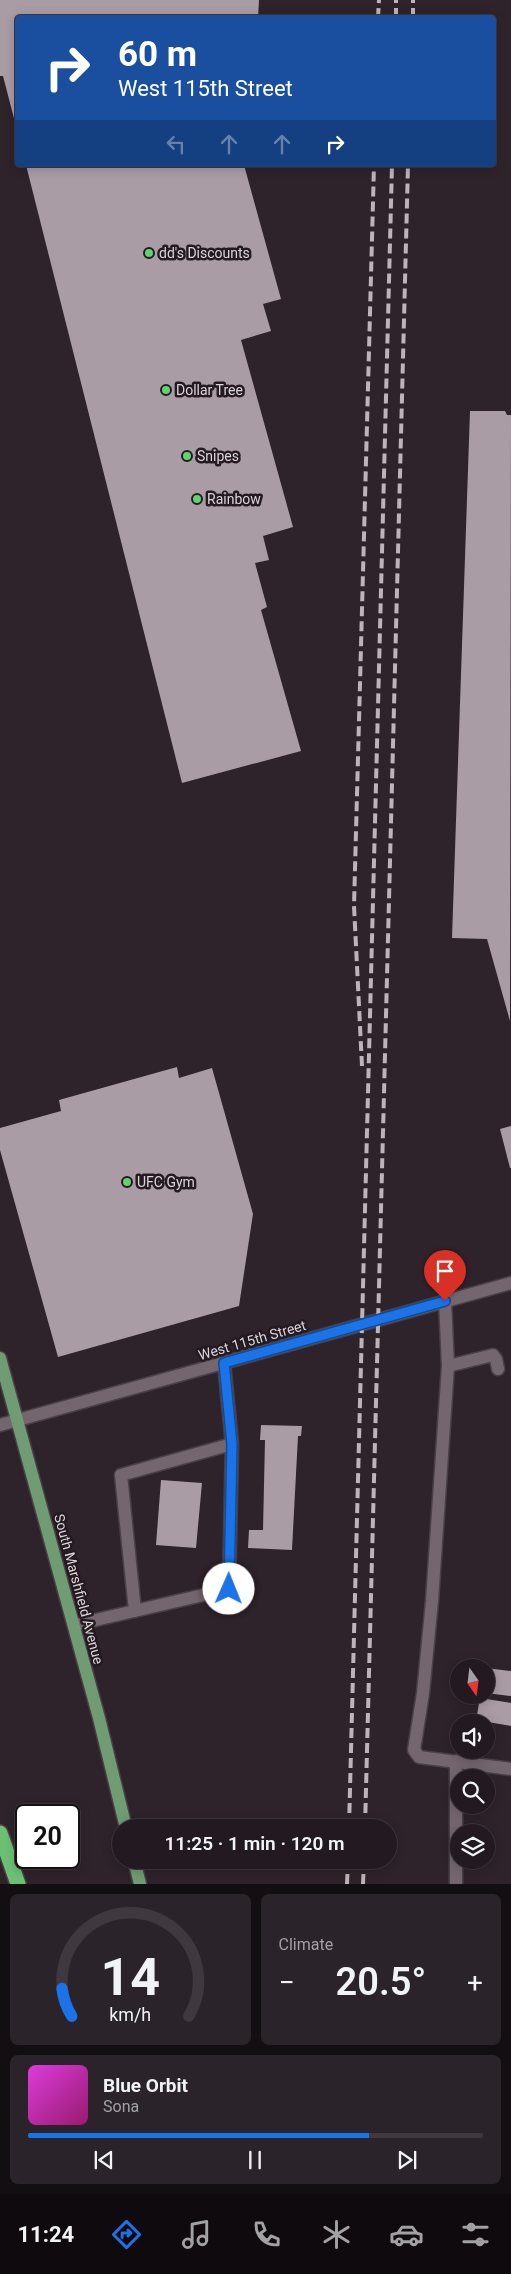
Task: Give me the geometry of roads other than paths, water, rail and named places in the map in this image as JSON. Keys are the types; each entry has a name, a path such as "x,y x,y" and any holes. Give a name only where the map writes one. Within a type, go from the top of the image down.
{"highway":[{"path":"0,1833 18,1884"}],"main road":[{"name":"South Marshfield Avenue","path":"0,1358 74,1625 124,1819"},
{"path":"136,1869 140,1884"}],"street":[{"name":"West 115th Street","path":"0,1425 511,1283"},
{"path":"445,1301 448,1366 432,1601 423,1693 414,1750 418,1757 511,1769"},
{"path":"448,1366 493,1355 498,1369"},
{"path":"74,1625 229,1589 232,1444 224,1363"},
{"path":"135,1611 121,1475 232,1444"},
{"path":"456,1761 456,1884"}],"railway":[{"path":"378,15 379,0"},
{"path":"396,0 396,15"},
{"path":"413,0 413,15"},
{"path":"362,1066 354,906 374,167"},
{"path":"349,1819 392,167"},
{"path":"365,1819 408,167"},
{"path":"347,1884 348,1869"},
{"path":"363,1884 364,1869"}],"place":[{"name":"dd's Discounts","path":"149,253"},
{"name":"Dollar Tree","path":"166,390"},
{"name":"Snipes","path":"187,456"},
{"name":"Rainbow","path":"197,499"},
{"name":"UFC Gym","path":"127,1182"}]}
